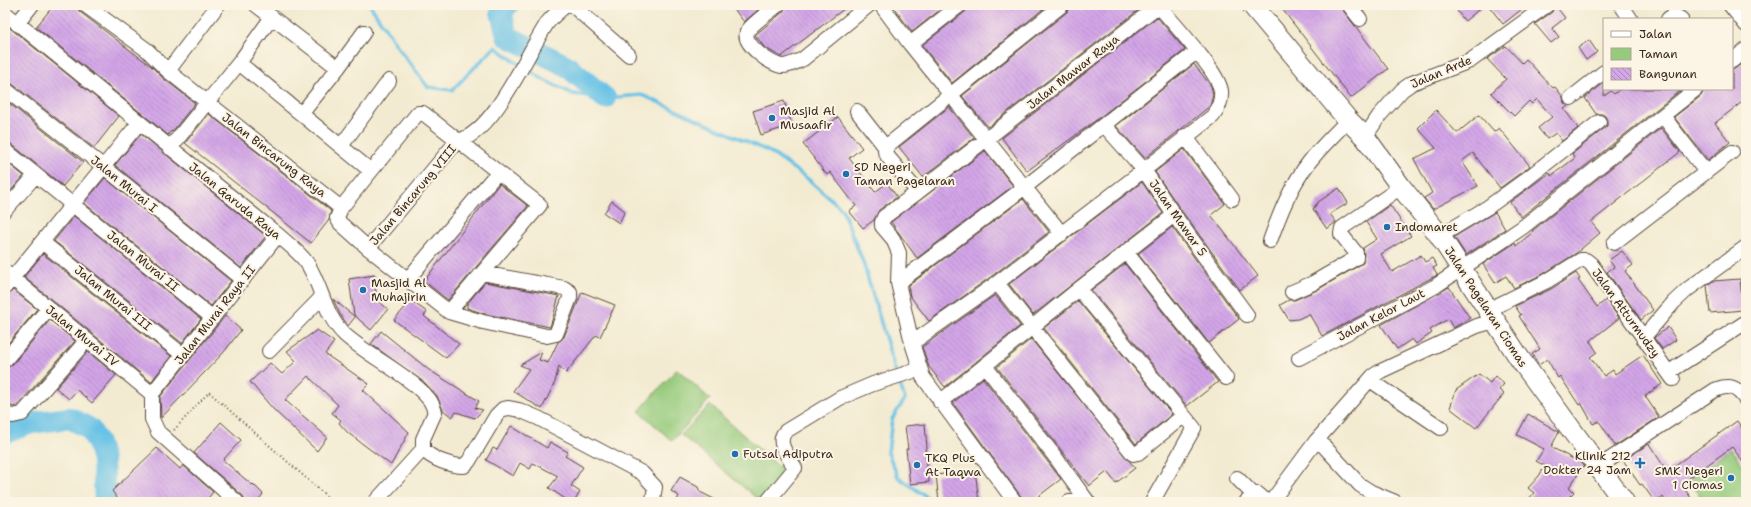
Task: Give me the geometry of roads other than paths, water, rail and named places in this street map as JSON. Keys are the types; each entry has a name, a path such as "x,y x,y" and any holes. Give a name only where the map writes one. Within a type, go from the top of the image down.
{"main road":[{"name":"Jalan Pagelaran Ciomas","path":"1252,5 1348,120 1365,137 1401,187 1440,236 1520,359 1624,502"}],"street":[{"path":"17,24 32,5"},
{"path":"168,71 218,5"},
{"path":"256,5 338,68"},
{"path":"457,141 465,140 477,131 507,94 550,21 566,5"},
{"path":"572,5 629,56"},
{"path":"778,5 753,25 747,32 747,36 755,49 767,61 782,66 792,64 823,44 870,5"},
{"path":"881,5 910,44 1062,234"},
{"path":"910,44 960,5"},
{"path":"886,148 950,94 1062,5"},
{"path":"912,343 997,283 1062,234 1185,136 1213,116 1219,108 1221,100 1219,84 1216,76 1158,5"},
{"name":"Jalan Mawar Raya","path":"898,283 899,253 894,239 882,226 884,218 987,140 1158,5"},
{"path":"1350,5 1360,19"},
{"name":"Jalan Arde","path":"1365,137 1379,116 1402,90 1412,83 1470,60 1547,5"},
{"path":"1621,5 1630,18"},
{"path":"1730,5 1746,25"},
{"name":"Jalan Bincarung Raya","path":"95,6 147,50 168,71 341,208"},
{"name":"Jalan Garuda Raya","path":"5,13 278,235 306,262 330,316 344,333 424,394 431,402 435,412 423,440 423,449"},
{"path":"1670,18 1674,15 1679,16 1680,18"},
{"path":"170,148 239,62 272,17"},
{"path":"302,113 338,68 364,32"},
{"path":"1733,60 1746,49"},
{"path":"1015,502 923,377 912,343 898,283 1025,187 1196,52"},
{"path":"239,62 371,171"},
{"path":"1571,98 1603,73"},
{"path":"341,146 389,80"},
{"name":"Jalan Murai I","path":"5,89 104,167 242,280"},
{"name":"Jalan Kelor Laut","path":"1299,358 1434,287 1461,270 1524,227 1695,90"},
{"path":"857,111 886,148 888,157 918,192"},
{"path":"449,312 482,273 540,206 423,113 418,113 341,208 337,218 340,223 368,248 449,312 484,322 546,336 556,334 570,298 570,292 564,288 482,273"},
{"path":"1663,116 1706,172"},
{"path":"1270,241 1279,214 1296,181 1311,160 1348,120"},
{"path":"1440,236 1488,207 1599,122"},
{"path":"7,279 42,242 139,123"},
{"name":"Jalan Mawar 5","path":"1104,125 1144,170 1174,216 1247,315"},
{"path":"1185,136 1232,199"},
{"name":"Jalan Bincarung VIII","path":"368,248 457,141"},
{"name":"Jalan Murai II","path":"5,150 213,318"},
{"path":"1614,243 1732,152"},
{"path":"408,279 498,172"},
{"path":"5,210 36,175"},
{"path":"1292,292 1306,284 1313,283 1356,258 1357,255 1341,234 1342,228 1401,187"},
{"path":"940,402 1079,289 1174,216"},
{"name":"Jalan Murai Raya II","path":"152,394 278,235"},
{"name":"Jalan Murai III","path":"42,242 183,355"},
{"path":"1126,252 1226,378"},
{"path":"1643,338 1674,302 1688,289 1744,252"},
{"name":"Jalan Atturmudzy","path":"1491,315 1572,264 1580,260 1586,260 1591,264 1671,376 1746,322"},
{"name":"Jalan Murai IV","path":"7,279 48,308 152,394"},
{"path":"997,283 1133,454 1138,453 1183,416"},
{"path":"1079,289 1194,428 1152,502"},
{"path":"269,351 322,297"},
{"path":"5,360 48,308"},
{"path":"1271,502 1316,441 1370,380 1380,371 1477,326 1491,315"},
{"path":"5,414 13,416 22,414 87,340"},
{"path":"985,366 1088,502"},
{"path":"767,502 794,468 784,450 781,439 783,434 840,398 887,379 920,369"},
{"path":"1370,380 1441,428"},
{"path":"1598,467 1715,390 1726,386 1732,386 1746,399"},
{"path":"152,394 153,425 166,439 237,502"},
{"path":"375,502 423,449 426,453 437,459 464,466 469,461 496,416 503,409 513,408 538,418 642,473 654,487 653,499 656,502"},
{"path":"1316,441 1321,443 1360,485 1370,492 1395,502"},
{"path":"1237,478 1250,499 1260,496 1267,502"},
{"path":"1069,502 1084,502"}],"waterway":[{"path":"370,5 397,46 428,87 452,90 495,47 519,64"},
{"path":"508,5 501,12 507,36 567,66 605,98"},
{"path":"526,68 544,80 573,94 605,98 642,95 770,152 808,179 842,209 863,262 896,373"},
{"path":"898,379 905,399 892,419 888,453 898,477 934,502"},
{"path":"5,433 31,423 70,418 90,429 98,443 103,460 105,502"}],"place":[{"name":"Masjid Al Musaafir","path":"772,118"},
{"name":"SD Negeri Taman Pagelaran","path":"846,174"},
{"name":"Indomaret","path":"1387,227"},
{"name":"Masjid Al Muhajirin","path":"363,290"},
{"name":"Futsal Adiputra","path":"735,454"},
{"name":"Klinik 212 Dokter 24 Jam","path":"1640,463"},
{"name":"TKQ Plus At Taqwa","path":"917,465"},
{"name":"SMK Negeri 1 Ciomas","path":"1731,478"}]}
